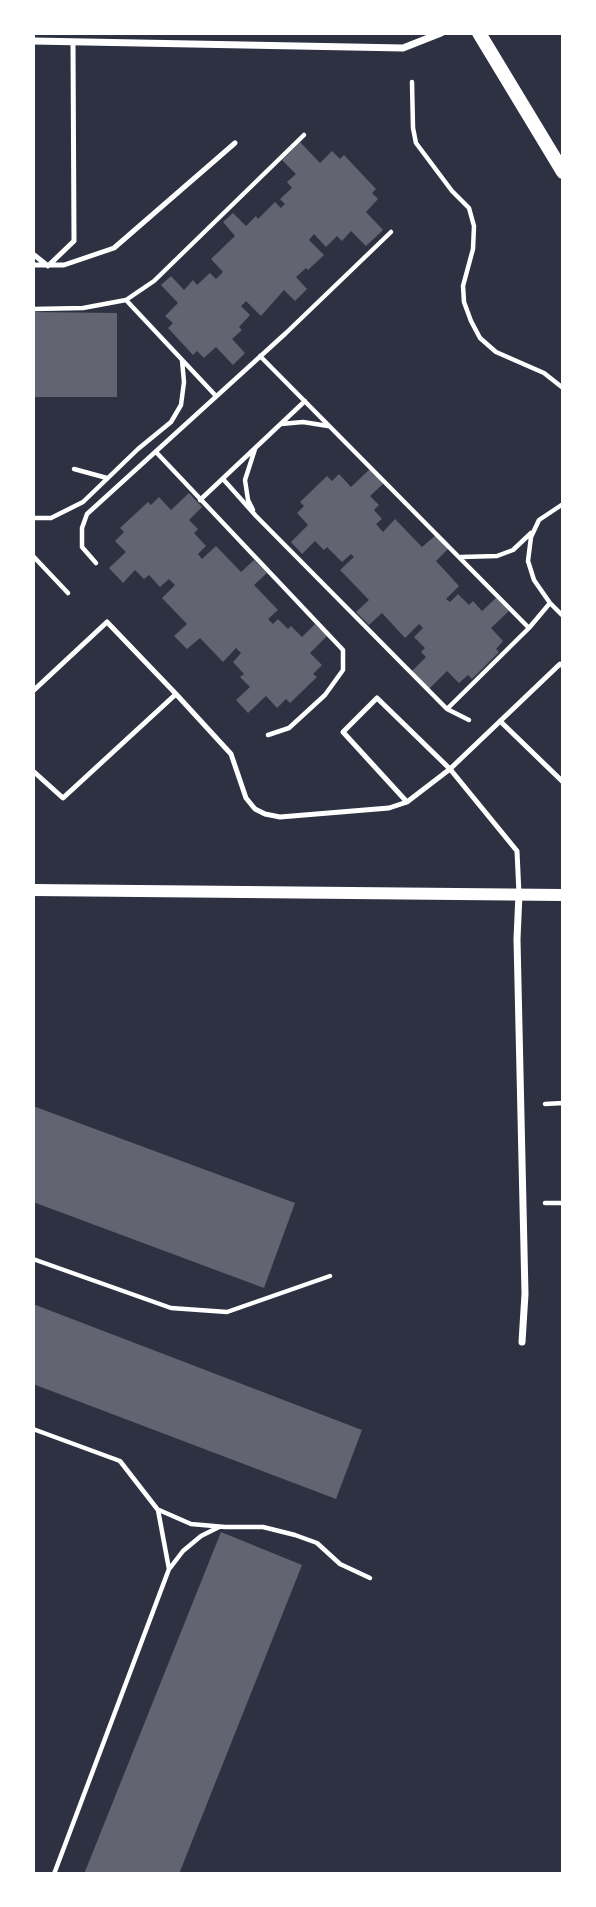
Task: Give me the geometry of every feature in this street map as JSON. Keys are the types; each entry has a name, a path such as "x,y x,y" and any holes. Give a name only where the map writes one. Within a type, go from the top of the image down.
{"main road":[{"path":"479,33 563,172"}],"street":[{"path":"33,41 403,48 441,33"},
{"path":"33,890 563,895"},
{"path":"519,894 517,953 525,1294 522,1342"}],"lane":[{"path":"48,266 74,241 73,42"},
{"path":"33,265 64,265 114,248 235,143"},
{"path":"33,254 48,266"},
{"path":"33,691 107,622 231,754 246,799 255,809 280,817 323,815 388,808 407,802 450,769 560,664 563,666"},
{"path":"33,771 63,798 176,694"},
{"path":"407,802 343,732 377,698 450,769 517,851 519,894"},
{"path":"500,721 563,782"}],"path":[{"path":"412,82 416,143 452,191 469,208 474,226 473,248 463,286 464,302 471,321 480,338 496,352 544,373 563,388"},
{"path":"33,309 83,307 126,300 154,281 304,135"},
{"path":"96,564 82,547 82,528 87,514 391,232"},
{"path":"126,300 216,396"},
{"path":"260,356 529,628"},
{"path":"33,518 51,518 83,502 138,449 171,422 181,405 184,382 182,360"},
{"path":"200,500 304,401"},
{"path":"280,424 303,422 329,426"},
{"path":"255,448 245,480 248,500 256,516"},
{"path":"156,452 343,650 343,670 325,695 289,728 268,735"},
{"path":"75,470 108,478"},
{"path":"223,479 256,516 447,709 469,720"},
{"path":"563,504 539,520 528,561 534,580 563,616"},
{"path":"459,557 469,559 497,556 513,550 535,530"},
{"path":"33,556 68,593"},
{"path":"447,709 529,628 550,603"},
{"path":"545,1104 563,1103"},
{"path":"545,1203 563,1203"},
{"path":"33,1259 172,1308 227,1312 330,1276"},
{"path":"33,1429 120,1461 158,1510 169,1569"},
{"path":"158,1510 191,1524 263,1527 295,1535 317,1543 340,1564 370,1578"},
{"path":"54,1874 169,1569 183,1551 201,1536 220,1527"}],"building":[{"path":"300,142 320,163 332,151 340,159 344,155 376,189 372,193 378,199 366,212 383,230 366,246 351,231 342,241 337,236 326,247 314,234 309,240 324,255 296,277 307,289 295,301 284,290 261,316 246,301 241,306 250,315 239,327 242,330 232,339 245,353 233,365 216,347 204,358 197,351 193,355 168,328 173,323 165,316 178,303 161,285 171,276 184,290 193,280 197,285 210,273 216,279 223,272 211,259 235,236 223,222 233,213 246,226 256,216 258,219 275,202 281,208 285,204 280,199 292,188 287,182 296,174 282,160"},
{"path":"33,312 117,313 117,397 33,397"},
{"path":"370,469 384,483 370,496 379,505 374,510 382,519 376,524 383,532 395,519 422,547 436,535 449,548 436,561 459,586 446,599 450,602 458,594 469,605 473,601 482,611 496,598 509,611 491,628 503,641 496,649 499,652 472,679 468,675 459,683 447,671 429,689 412,671 426,657 421,652 425,648 414,637 423,628 419,624 405,638 382,613 369,625 356,612 369,600 340,570 354,557 351,554 342,562 327,547 324,550 315,541 302,554 291,542 308,525 297,513 304,506 300,502 327,476 332,481 339,474 351,487"},
{"path":"189,493 202,507 189,520 198,529 194,533 206,546 198,554 202,559 216,546 241,572 254,560 267,573 254,585 278,610 268,619 273,624 278,619 288,629 291,626 302,637 315,624 327,636 310,653 322,665 313,674 317,677 290,703 286,699 277,708 266,696 248,713 236,700 250,687 240,677 244,674 233,662 241,653 236,648 223,662 200,638 187,649 174,636 187,624 162,598 175,585 169,579 160,587 149,575 144,579 135,570 123,583 109,568 126,552 115,541 124,532 120,528 148,502 151,505 159,497 171,510"},
{"path":"33,1106 295,1203 264,1288 33,1202"},
{"path":"33,1304 362,1430 336,1499 33,1384"},
{"path":"221,1532 302,1565 179,1874 84,1874"}]}
